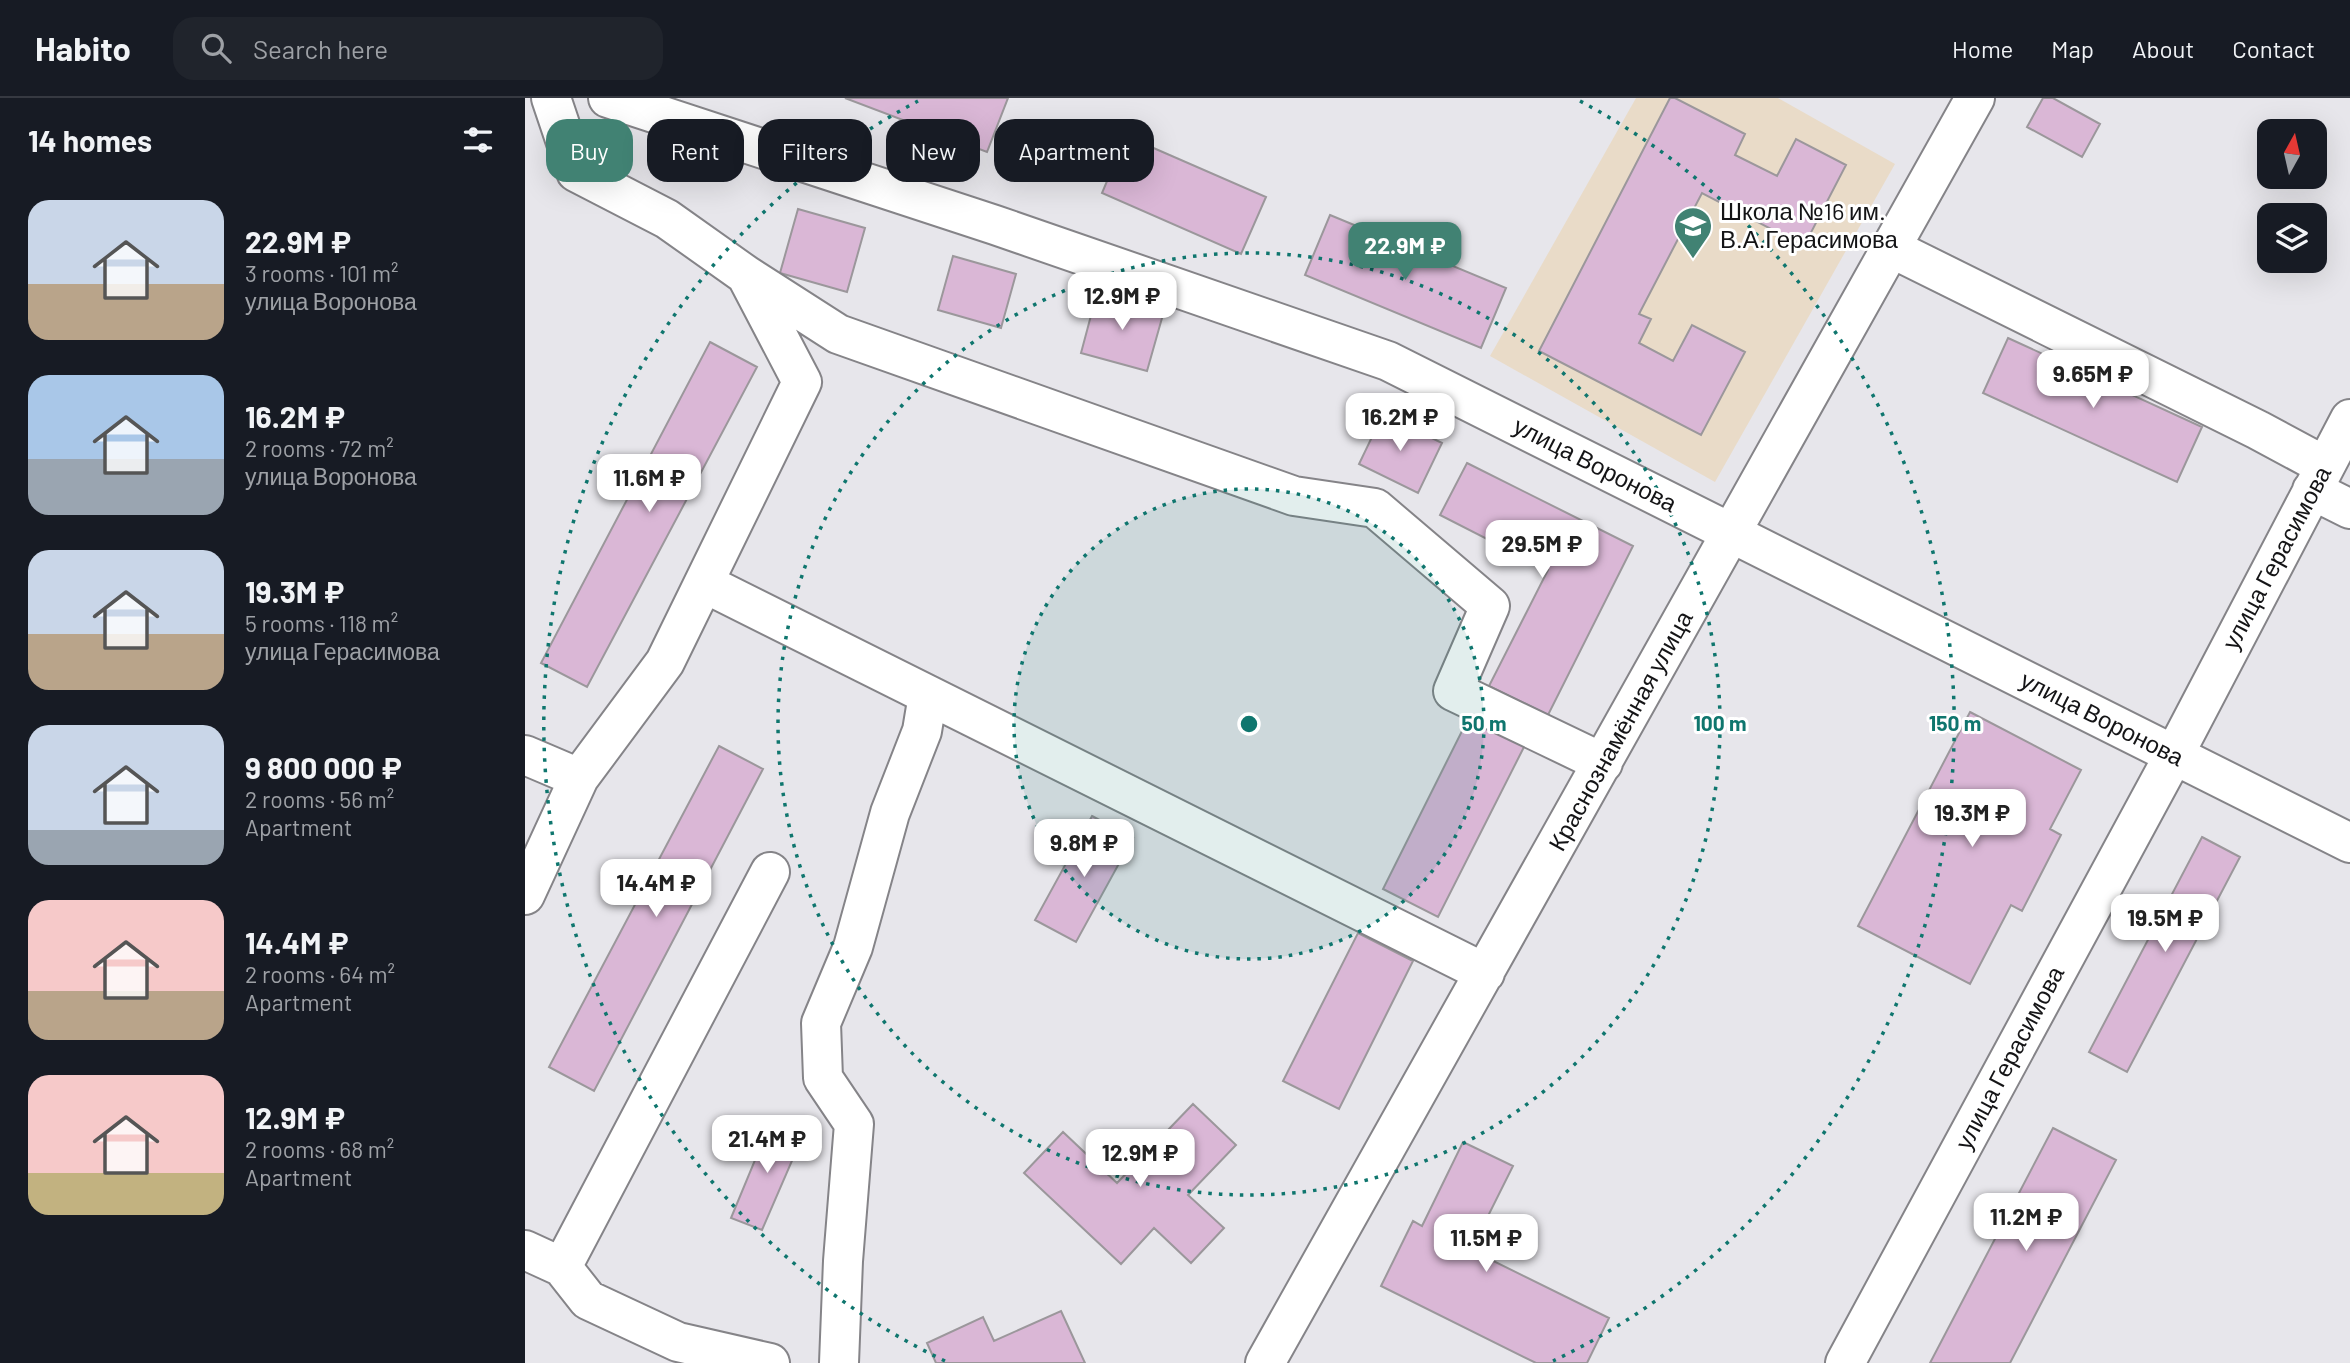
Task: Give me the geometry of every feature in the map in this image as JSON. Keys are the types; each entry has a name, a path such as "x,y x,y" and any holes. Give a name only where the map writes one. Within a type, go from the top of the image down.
{"street":[{"path":"551,98 576,172 667,219 746,275 838,334 1294,496 1375,508 1490,606 1453,691 1603,763"},
{"name":"улица Воронова","path":"608,98 1008,230 1388,361 2350,843"},
{"name":"Краснознамённая улица","path":"1265,1363 1975,98"},
{"path":"1891,248 2258,430 2319,478 2350,509"},
{"path":"525,895 579,778 665,662 803,382 746,275"},
{"name":"улица Герасимова","path":"1846,1363 2174,755 2350,419"},
{"path":"704,583 1485,973"},
{"path":"839,1363 843,1261 854,1124 823,1078 821,1023 853,947 890,813 922,731 928,695"},
{"path":"525,755 579,778"},
{"path":"562,1267 769,872"},
{"path":"525,1250 562,1267 588,1300 678,1342 770,1363"}],"shaded area":[{"name":"Школа №16 им. В.А.Герасимова","path":"1636,98 1778,98 1895,164 1715,482 1490,356"}],"building":[{"path":"845,98 1008,98 1000,119 994,119 994,134 987,152 980,149 980,119 900,119"},
{"path":"1670,98 1675,98 1745,134 1735,155 1777,176 1796,139 1846,165 1804,246 1702,193 1639,314 1651,319 1639,343 1673,361 1692,325 1745,352 1701,435 1539,351"},
{"path":"2043,98 2053,98 2100,124 2082,157 2027,127"},
{"path":"1154,148 1266,197 1241,254 1102,193 1107,182 1154,182"},
{"path":"798,209 865,228 847,292 780,273"},
{"path":"1330,215 1506,288 1481,348 1305,275"},
{"path":"953,256 1016,274 1001,328 938,310"},
{"path":"1097,293 1164,311 1147,371 1081,353"},
{"path":"2008,338 2202,427 2177,482 1983,393"},
{"path":"710,342 757,367 587,687 541,663"},
{"path":"1383,414 1442,443 1418,493 1359,464"},
{"path":"1467,463 1633,546 1548,715 1489,686 1548,570 1440,515"},
{"path":"1970,712 2081,770 2050,829 2061,835 2022,911 2011,905 1970,984 1858,926"},
{"path":"1469,717 1525,745 1438,917 1383,889"},
{"path":"719,746 763,769 594,1091 549,1067"},
{"path":"1092,816 1133,838 1076,942 1035,920"},
{"path":"2202,837 2240,857 2127,1072 2089,1052"},
{"path":"1358,933 1413,961 1339,1109 1283,1081"},
{"path":"1193,1104 1236,1145 1188,1195 1224,1228 1191,1263 1154,1228 1121,1264 1024,1173 1063,1132 1117,1183"},
{"path":"772,1119 804,1133 762,1230 731,1218"},
{"path":"2053,1128 2116,1160 2010,1363 1930,1363"},
{"path":"1463,1142 1513,1166 1471,1250 1609,1318 1587,1363 1536,1363 1381,1286 1413,1221 1422,1226"},
{"path":"1061,1311 1085,1363 936,1363 927,1343 983,1317 994,1341"}],"place":[{"name":"Школа №16 им. В.А.Герасимова","path":"1693,260"}]}
